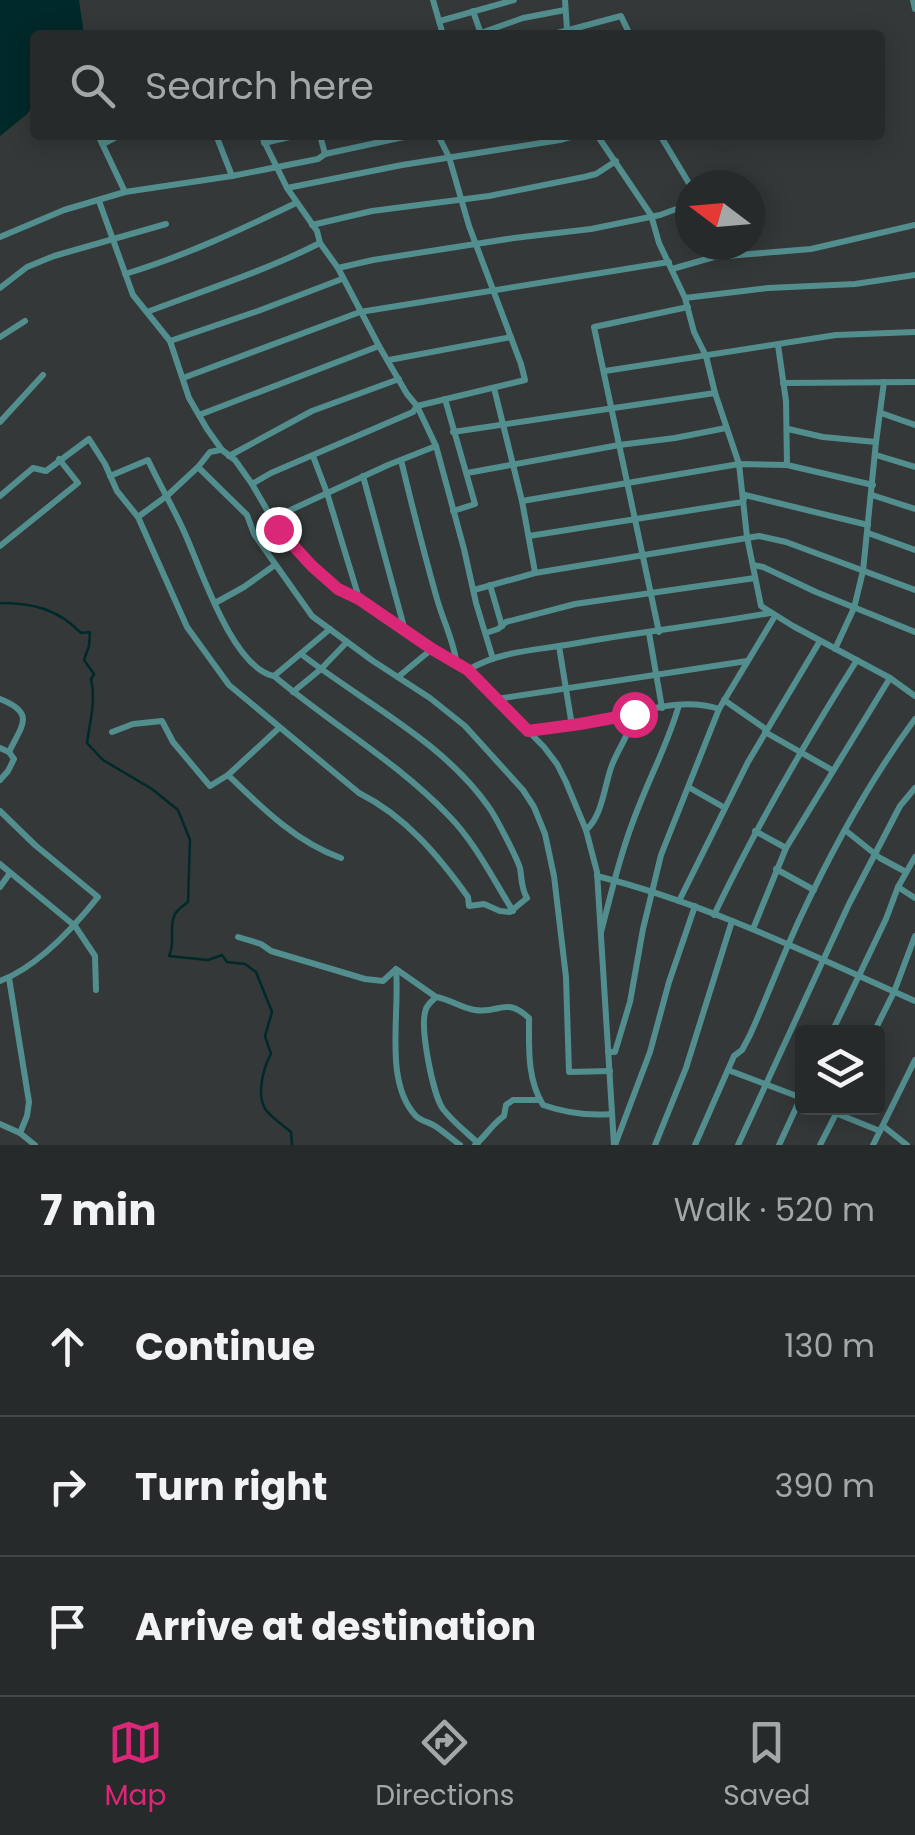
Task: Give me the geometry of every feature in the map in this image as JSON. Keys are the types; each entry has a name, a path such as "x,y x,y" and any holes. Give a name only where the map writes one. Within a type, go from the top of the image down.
{"street":[{"path":"433,0 442,30"},
{"path":"440,20 514,0"},
{"path":"564,0 567,29"},
{"path":"913,0 915,9"},
{"path":"490,30 522,18 566,10"},
{"path":"473,11 478,30"},
{"path":"564,30 621,16 628,30"},
{"path":"100,140 125,192"},
{"path":"102,144 110,140"},
{"path":"218,140 232,176"},
{"path":"263,140 287,188 320,236 320,243 417,406 436,446 494,659"},
{"path":"321,140 325,154"},
{"path":"0,237 64,210 125,192 232,176 390,140"},
{"path":"252,484 413,412 417,406 525,380 440,140"},
{"path":"287,188 560,140"},
{"path":"601,140 651,216 706,356 739,464 747,538 761,606 915,696"},
{"path":"663,140 681,170"},
{"path":"312,225 372,211 502,194 584,178 616,160"},
{"path":"99,201 133,295 170,341 198,416 222,450 235,460 271,519 338,589 468,670 557,764 586,830 597,876 614,1145"},
{"path":"125,274 202,248 296,203"},
{"path":"338,268 591,229 675,209"},
{"path":"0,288 27,267 166,224"},
{"path":"765,252 810,249 915,225"},
{"path":"147,312 279,264 320,243"},
{"path":"183,378 360,312 696,260"},
{"path":"658,632 594,327 687,302 768,288 855,284 915,275"},
{"path":"170,341 342,279"},
{"path":"0,337 25,321"},
{"path":"605,370 836,335 915,332"},
{"path":"389,360 511,337"},
{"path":"778,345 788,429 787,465"},
{"path":"198,416 379,346"},
{"path":"0,422 44,376"},
{"path":"230,456 312,411 399,379"},
{"path":"783,382 915,382"},
{"path":"835,648 854,608 863,571 884,382"},
{"path":"494,388 535,573"},
{"path":"453,432 715,393"},
{"path":"445,400 475,504 453,511"},
{"path":"881,413 915,424"},
{"path":"467,473 726,428"},
{"path":"788,429 876,442"},
{"path":"0,496 33,468 46,472 88,438 138,517 187,626 230,685 278,728 359,792 382,804 430,847 468,897 469,906 484,904 500,912 513,911 527,898 520,870 490,809 473,788 397,721 301,654"},
{"path":"271,519 436,446"},
{"path":"138,517 166,497 210,452 222,450"},
{"path":"876,454 915,467"},
{"path":"313,456 359,599"},
{"path":"0,546 78,483 59,459"},
{"path":"110,476 148,460 186,535 219,616 246,656 263,674 274,676 391,763 450,817 513,911"},
{"path":"401,460 456,662"},
{"path":"522,501 739,464 787,465 873,485"},
{"path":"198,467 246,515 254,534 312,616 465,726 523,790 545,834 554,876 566,977 569,1072 610,1071"},
{"path":"363,476 404,628"},
{"path":"743,502 744,495 750,496 868,529 915,550"},
{"path":"872,495 915,509"},
{"path":"529,536 743,502"},
{"path":"474,590 535,573 758,536 786,542 915,590"},
{"path":"215,603 275,565"},
{"path":"752,565 915,632"},
{"path":"486,633 506,622 575,604 755,578"},
{"path":"490,585 502,627"},
{"path":"468,670 494,659 558,646 772,614"},
{"path":"608,1052 615,1052 630,1002 661,855 719,710 772,614"},
{"path":"274,676 330,629"},
{"path":"649,633 662,708"},
{"path":"679,901 725,808 820,641"},
{"path":"293,692 347,642"},
{"path":"558,646 572,726"},
{"path":"398,677 432,649"},
{"path":"714,914 799,751 856,660"},
{"path":"496,699 748,661"},
{"path":"753,929 786,848 890,678"},
{"path":"0,699 18,708 24,716 9,752"},
{"path":"724,700 832,770"},
{"path":"528,731 679,705 705,705 719,710"},
{"path":"600,938 637,809 664,752 679,705"},
{"path":"586,830 598,812 610,769 633,724 634,714"},
{"path":"695,1145 844,830 892,750 915,720"},
{"path":"112,732 133,724 162,721 173,742 210,786 228,775 278,728"},
{"path":"0,748 14,758 0,780"},
{"path":"228,775 295,834 342,858"},
{"path":"690,788 725,808"},
{"path":"738,1145 874,854 900,806 915,788"},
{"path":"0,810 98,897 75,926 4,979 29,1102 20,1133"},
{"path":"844,830 874,854 906,872"},
{"path":"755,831 786,848"},
{"path":"835,1025 915,856"},
{"path":"0,864 75,926 94,956 96,990"},
{"path":"776,869 814,890"},
{"path":"0,888 10,873"},
{"path":"597,876 695,906 915,1001"},
{"path":"898,887 915,898"},
{"path":"614,1145 650,1052 695,906"},
{"path":"655,1145 686,1068 732,921"},
{"path":"878,1025 915,936"},
{"path":"238,937 365,979 383,981 396,969"},
{"path":"396,969 436,997 474,1010 514,1007 529,1018 533,1082 540,1100 548,1107 572,1112 612,1114"},
{"path":"396,969 395,1052 400,1090 419,1120 435,1126 460,1145"},
{"path":"436,997 426,1007 425,1017 425,1041 434,1085 441,1106 476,1144 504,1116 506,1105 513,1100 540,1100"},
{"path":"873,1145 915,1060"},
{"path":"728,1070 795,1094"},
{"path":"779,1145 795,1111"},
{"path":"820,1145 835,1115"},
{"path":"850,1115 906,1145"},
{"path":"0,1124 35,1145"}],"water":[{"path":"0,0 79,0 83,30 30,30 30,110 0,136"}],"waterway":[{"path":"0,603 44,609 81,633 90,632 84,660 94,674 87,743 103,760 152,789 178,810 190,840 188,902 173,919 169,956 208,960 222,955 227,962 245,964 256,972 272,1012 265,1036 271,1054 263,1074 261,1097 268,1113 291,1132 292,1145"}],"route":[{"path":"278,529 338,589 468,670 528,731 634,714"}]}
